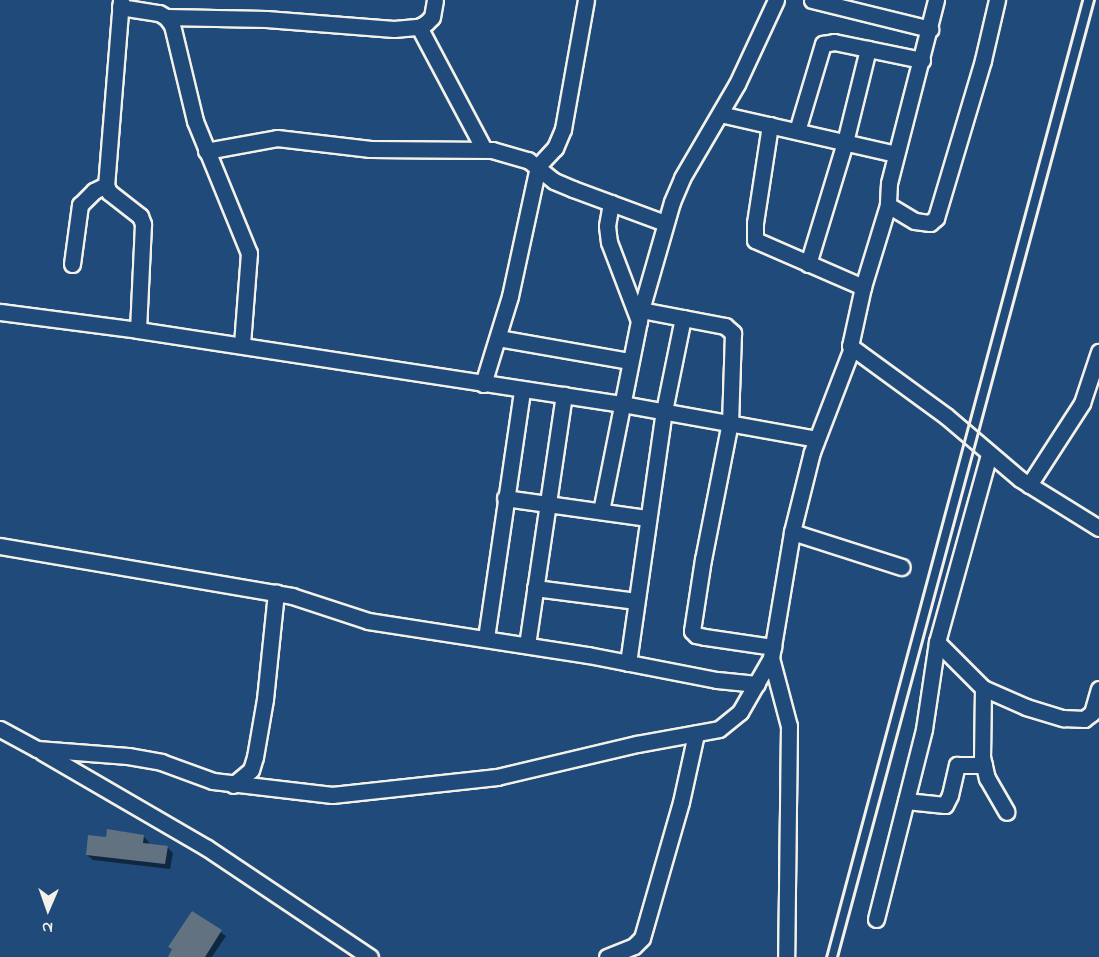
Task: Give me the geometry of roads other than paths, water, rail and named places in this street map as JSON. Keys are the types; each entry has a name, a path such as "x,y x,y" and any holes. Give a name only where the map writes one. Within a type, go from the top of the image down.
{"street":[{"path":"138,330 143,224 140,216 109,192 106,185 120,4 166,17 266,19 394,29 419,27 432,17 435,0"},
{"path":"483,384 514,280 538,166 555,148 563,129 586,0"},
{"path":"601,511 640,316 665,223 682,178 750,58 776,0"},
{"path":"812,0 930,29"},
{"path":"936,0 889,183 888,205 863,287 850,343 852,348 946,416 1029,485 1099,528"},
{"path":"888,205 915,221 930,223 936,218 983,60 996,0"},
{"path":"166,17 176,36 195,121 249,254 242,345"},
{"path":"419,27 483,149"},
{"path":"797,131 823,44 834,42 922,60"},
{"path":"807,264 844,142 868,49"},
{"path":"720,114 896,154"},
{"path":"770,125 753,234 755,240 863,287"},
{"path":"206,151 277,138 370,149 483,149 506,153 538,166 554,181 665,223"},
{"path":"72,264 80,205 94,191 106,185"},
{"path":"611,203 607,225 609,242 640,316"},
{"path":"0,312 242,345 622,404 816,439"},
{"path":"640,316 683,318 725,326 733,333 730,422 703,559 693,631 696,635 772,653"},
{"path":"628,663 664,411 683,318"},
{"path":"498,338 630,361"},
{"path":"37,750 128,756 161,762 213,781 332,795 497,777 728,725 740,712 772,653 792,532 816,439 852,348"},
{"path":"1029,485 1083,403 1099,352"},
{"path":"486,638 522,390"},
{"path":"527,645 564,395"},
{"path":"876,919 927,710 937,642 989,454"},
{"path":"505,498 648,518"},
{"path":"792,532 902,567"},
{"path":"0,546 306,599 340,614 368,621 486,638 717,680 757,684"},
{"path":"535,588 636,602"},
{"path":"233,784 251,770 255,757 265,699 276,593"},
{"path":"937,642 983,688 1026,707 1077,720 1090,715 1099,689"},
{"path":"772,653 789,726 786,957"},
{"path":"983,688 980,745 991,787 1007,812"},
{"path":"0,729 207,848 370,957"},
{"path":"606,957 634,946 642,938 681,802 696,734"},
{"path":"906,801 945,805 951,795 957,765 984,765"}],"railway":[{"path":"826,957 1082,0"},
{"path":"837,957 1094,0"}]}
